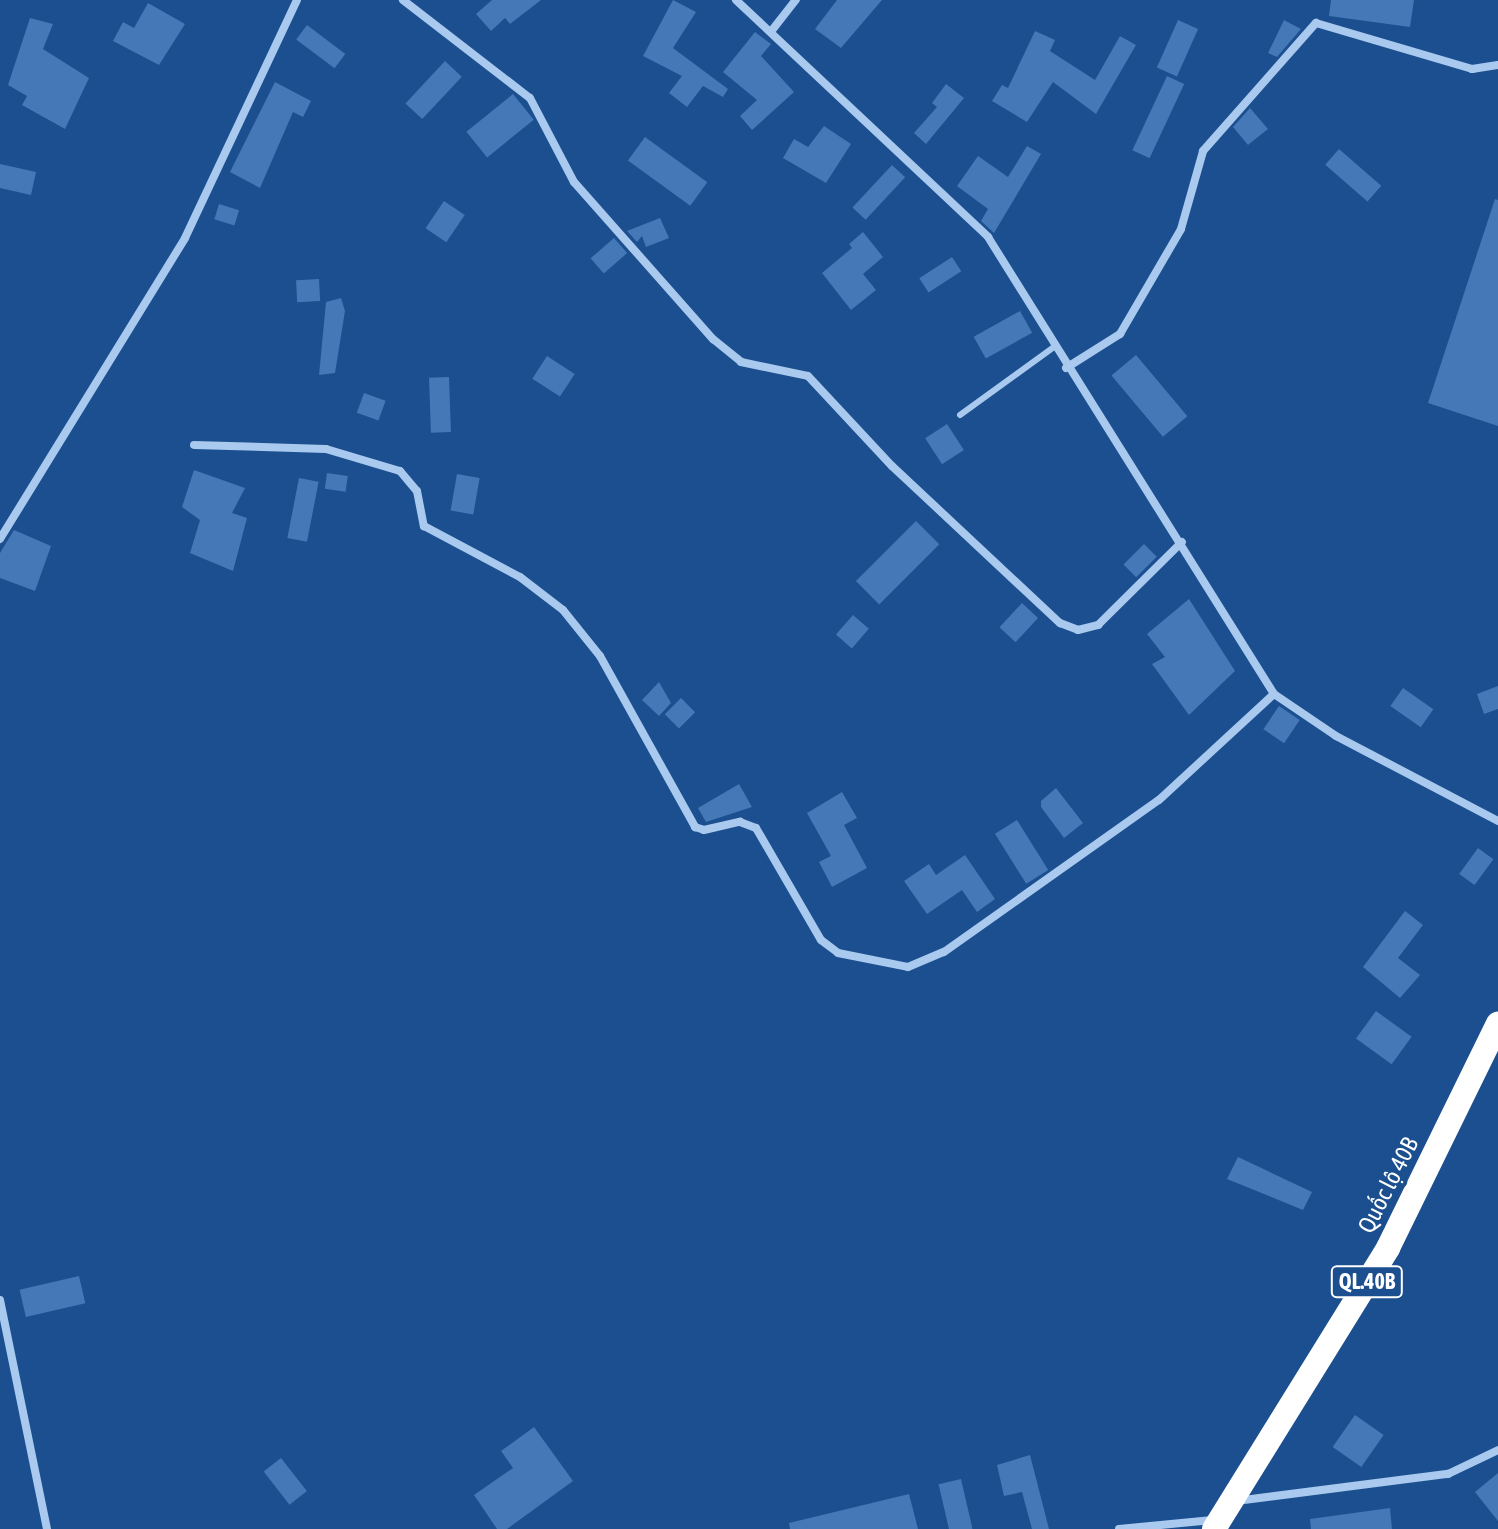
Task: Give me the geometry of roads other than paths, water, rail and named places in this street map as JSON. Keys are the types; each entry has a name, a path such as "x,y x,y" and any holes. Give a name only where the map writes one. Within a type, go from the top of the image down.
{"highway":[{"name":"Quốc lộ 40B","path":"1222,1517 1388,1248 1498,1023"}],"street":[{"path":"0,539 185,238 297,0"},
{"path":"403,0 530,98 574,182 713,339 741,362 808,376 892,466 1060,623 1078,630 1098,625 1182,542"},
{"path":"736,0 773,29 902,160 988,237 1066,368 1182,542 1274,694 1336,736 1498,821"},
{"path":"773,29 796,0"},
{"path":"1066,368 1120,334 1181,229 1203,151 1316,23 1472,69 1498,65"},
{"path":"194,445 326,449 383,462 400,471 417,491 424,526 520,577 563,610 600,656 695,827 704,830 740,822 756,828 821,940 838,953 908,967 944,952 1159,800 1274,694"},
{"path":"0,1300 47,1529"},
{"path":"1119,1529 1222,1517 1448,1474 1498,1450"}],"lane":[{"path":"960,415 1054,347"}]}
